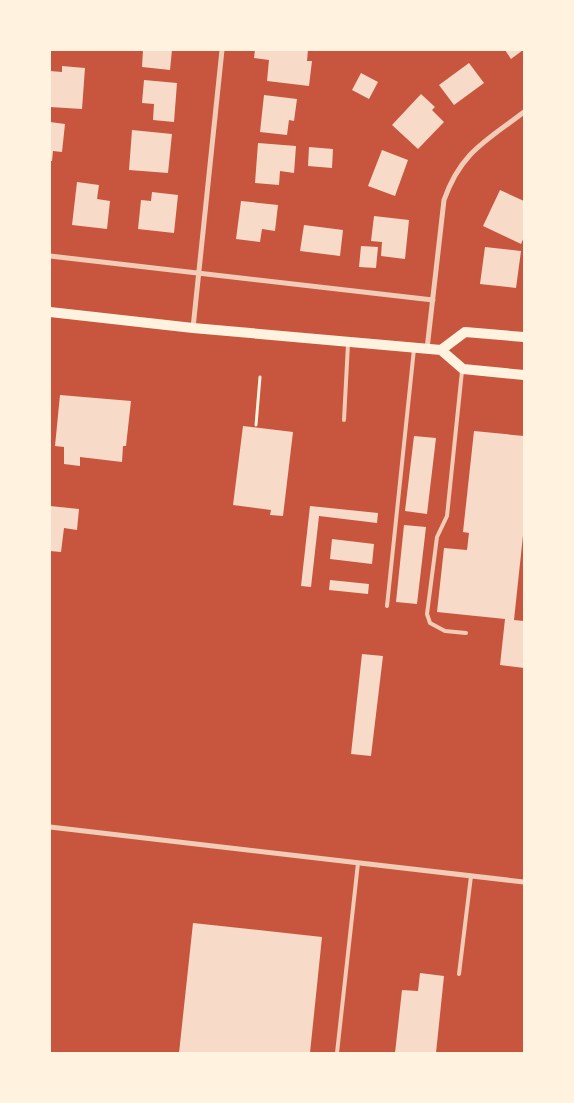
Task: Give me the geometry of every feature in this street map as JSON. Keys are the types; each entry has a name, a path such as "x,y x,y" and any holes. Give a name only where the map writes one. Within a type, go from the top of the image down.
{"main road":[{"path":"50,312 193,328 441,350 463,370 524,375"},
{"path":"441,350 465,332 524,336"}],"street":[{"path":"193,328 222,50"},
{"path":"427,349 444,200 457,168 476,148 524,112"},
{"path":"50,256 433,300"},
{"path":"50,828 524,882"}],"lane":[{"path":"344,420 348,342"},
{"path":"387,606 414,347"},
{"path":"463,370 447,516 436,537 427,614 430,623 445,631 466,633"},
{"path":"337,1053 358,863"},
{"path":"459,974 471,876"}],"path":[{"path":"256,425 260,377"}],"building":[{"path":"143,50 172,50 170,70 142,67"},
{"path":"255,50 308,50 307,61 312,61 309,86 267,81 269,60 254,58"},
{"path":"505,50 523,50 511,59"},
{"path":"469,63 484,83 454,105 439,85"},
{"path":"62,66 85,68 82,109 50,107 50,71 62,72"},
{"path":"361,73 378,82 369,99 352,90"},
{"path":"144,80 177,83 174,122 153,120 154,104 142,103"},
{"path":"421,94 435,107 432,110 444,122 418,149 392,125"},
{"path":"264,95 297,99 294,121 289,120 287,135 260,132"},
{"path":"50,122 65,124 62,152 53,151 52,161 50,161"},
{"path":"132,130 172,134 168,173 129,170"},
{"path":"258,143 296,146 294,173 280,171 279,185 255,183"},
{"path":"309,147 333,149 332,168 308,166"},
{"path":"382,150 408,160 395,196 368,186"},
{"path":"77,182 99,185 97,199 110,201 107,229 72,225"},
{"path":"500,190 524,201 524,237 521,244 483,226"},
{"path":"152,192 178,195 174,233 138,229 141,200 151,201"},
{"path":"241,201 278,205 275,231 262,229 260,242 236,239"},
{"path":"374,216 409,220 405,259 381,256 382,242 371,241"},
{"path":"304,225 343,230 340,256 300,251"},
{"path":"361,246 378,247 376,268 359,267"},
{"path":"485,247 521,251 516,288 480,284"},
{"path":"60,395 131,401 126,446 123,446 122,462 80,457 80,466 64,464 64,447 55,446"},
{"path":"243,426 293,432 283,516 270,515 271,510 233,505"},
{"path":"474,431 524,436 524,526 514,620 524,621 524,668 500,665 505,619 437,612 444,548 467,550 469,533 463,532"},
{"path":"414,436 436,438 427,514 405,511"},
{"path":"50,506 79,509 77,530 64,528 61,552 50,551"},
{"path":"310,506 378,513 377,523 319,516 311,587 301,586"},
{"path":"404,525 426,527 417,604 396,602"},
{"path":"332,539 374,544 372,564 330,559"},
{"path":"330,580 369,584 368,594 329,590"},
{"path":"362,654 383,656 371,756 351,754"},
{"path":"193,923 322,937 310,1053 179,1053"},
{"path":"420,973 444,976 436,1053 395,1053 402,990 418,991"}]}
